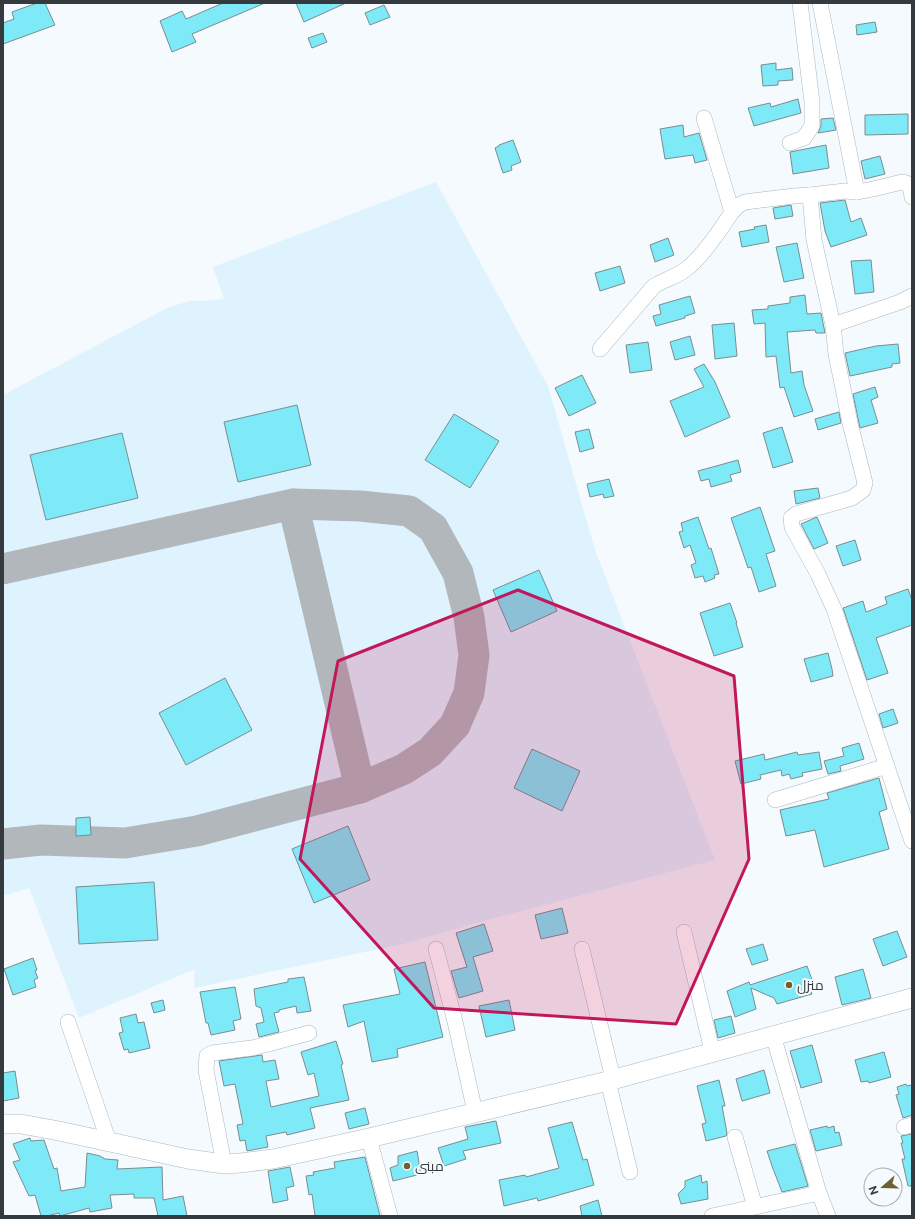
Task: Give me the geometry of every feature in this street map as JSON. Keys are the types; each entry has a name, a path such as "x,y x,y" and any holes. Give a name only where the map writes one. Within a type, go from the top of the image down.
{"main road":[{"path":"3,1124 21,1124 188,1159 224,1164 273,1159 369,1138 611,1080 912,998"}],"street":[{"path":"790,143 804,138 812,126 812,102 800,3"},
{"path":"820,3 857,192"},
{"path":"704,118 732,212"},
{"path":"600,349 654,286 677,276 693,264 732,212 739,205 745,202 845,190 857,192 902,182 908,184 912,197"},
{"path":"810,195 814,240 833,325 836,354 850,422 865,483 863,490 852,498 796,514 791,518 791,522 792,527 818,574 834,609 912,841"},
{"path":"833,325 900,302 912,296"},
{"path":"775,800 887,766"},
{"path":"684,932 712,1052"},
{"path":"436,948 454,1017 475,1112"},
{"path":"582,949 630,1172"},
{"path":"68,1022 109,1142"},
{"path":"224,1164 206,1070 206,1056 212,1053 252,1048 309,1033"},
{"path":"773,1036 819,1193 828,1216"},
{"path":"736,1137 755,1207"},
{"path":"369,1138 390,1216"},
{"path":"712,1216 755,1207 775,1209 819,1193"}],"highlighted area":[{"path":"518,590 734,676 749,859 676,1024 434,1008 300,859 338,661"}],"shaded area":[{"path":"436,182 548,386 595,550 715,860 491,919 403,944 194,988 195,969 79,1018 29,888 3,896 3,395 167,308 189,301 224,299 213,267"}],"building":[{"path":"37,3 45,3 55,25 3,44 3,23 14,19 12,12"},
{"path":"223,3 265,3 192,34 196,42 172,52 160,21 182,11 186,19"},
{"path":"296,3 346,3 304,22"},
{"path":"384,5 390,17 370,25 365,13"},
{"path":"875,22 877,32 857,35 856,25"},
{"path":"323,33 327,42 312,48 308,38"},
{"path":"776,63 776,70 792,68 793,80 778,81 778,85 763,86 761,65"},
{"path":"798,99 801,113 754,126 748,108 770,103 771,107"},
{"path":"908,114 908,134 865,135 865,115"},
{"path":"833,118 836,130 818,133 821,126 821,119"},
{"path":"683,125 684,137 699,133 707,160 695,163 693,155 665,159 660,129"},
{"path":"513,140 521,162 511,166 512,170 503,173 495,148"},
{"path":"826,145 829,168 793,174 790,152"},
{"path":"880,156 885,174 865,179 861,161"},
{"path":"845,200 851,222 861,218 867,235 831,247 825,231 820,203"},
{"path":"791,205 793,216 775,219 773,208"},
{"path":"766,225 769,242 742,247 739,232"},
{"path":"668,238 674,255 655,262 650,245"},
{"path":"797,243 804,278 784,282 776,247"},
{"path":"871,260 874,292 855,294 851,261"},
{"path":"620,266 625,283 600,291 595,273"},
{"path":"805,295 807,314 821,313 825,333 816,333 815,330 787,332 791,373 802,371 804,385 813,411 794,417 784,387 780,388 776,356 766,357 765,323 754,324 752,310 768,309 768,306 790,303 790,297"},
{"path":"690,296 695,313 685,316 685,318 656,326 653,316 661,314 659,305"},
{"path":"734,323 737,356 715,359 712,325"},
{"path":"690,336 695,355 675,360 670,342"},
{"path":"648,342 652,370 630,373 626,345"},
{"path":"898,344 900,363 892,364 892,367 850,376 845,353 876,346"},
{"path":"704,364 715,382 730,417 685,437 670,401 704,387 694,369"},
{"path":"582,375 596,403 569,416 555,388"},
{"path":"875,387 878,397 871,400 878,423 860,428 853,394"},
{"path":"297,405 311,465 238,482 224,422"},
{"path":"839,412 841,423 818,430 815,419"},
{"path":"454,414 499,441 470,488 425,460"},
{"path":"782,427 793,462 773,468 763,433"},
{"path":"589,429 594,448 580,452 575,432"},
{"path":"122,433 138,498 46,520 30,455"},
{"path":"738,460 741,472 730,475 732,481 711,487 709,479 701,481 698,471"},
{"path":"609,479 614,496 604,498 603,494 590,497 587,484"},
{"path":"818,488 820,498 796,504 794,491"},
{"path":"760,507 775,551 766,554 776,586 759,592 751,567 748,568 731,518"},
{"path":"698,517 709,549 711,548 719,574 714,575 715,578 705,582 703,576 695,578 691,565 696,563 690,545 684,548 679,532 683,531 681,523"},
{"path":"817,517 828,543 814,549 801,524"},
{"path":"855,540 861,560 843,566 836,546"},
{"path":"539,570 557,611 511,632 493,590"},
{"path":"908,589 912,600 912,625 876,638 888,673 867,680 843,608 863,601 866,612 887,604 885,597"},
{"path":"730,603 743,647 714,656 700,613"},
{"path":"828,653 833,676 811,682 804,659"},
{"path":"225,678 252,730 186,765 159,713"},
{"path":"893,709 898,723 883,728 879,714"},
{"path":"859,743 864,759 840,766 841,771 828,774 824,761 844,756 842,748"},
{"path":"532,749 580,771 562,811 514,788"},
{"path":"797,752 798,755 819,752 822,769 802,773 803,776 791,779 789,774 782,776 781,770 760,775 761,779 741,784 735,761 764,754 765,760"},
{"path":"879,778 887,809 879,812 889,849 824,867 815,830 786,836 780,810 829,799 827,793"},
{"path":"90,817 91,835 76,836 76,818"},
{"path":"348,826 370,880 314,903 292,849"},
{"path":"154,882 158,940 79,944 76,887"},
{"path":"562,908 568,933 541,939 535,915"},
{"path":"484,924 493,951 473,957 483,991 459,998 451,971 467,967 456,933"},
{"path":"897,931 907,957 883,966 873,939"},
{"path":"763,944 768,960 752,965 746,949"},
{"path":"33,958 37,970 35,971 38,978 34,980 36,987 13,995 4,969"},
{"path":"425,962 443,1037 397,1049 398,1057 372,1062 364,1021 348,1027 343,1005 400,994 394,969"},
{"path":"807,966 814,985 808,986 812,994 777,1004 774,998 751,988 756,1009 735,1017 727,991 749,982 750,985"},
{"path":"863,969 871,998 842,1005 835,977"},
{"path":"304,977 311,1011 297,1013 296,1006 279,1010 279,1012 274,1013 279,1032 259,1037 256,1024 264,1022 261,1008 256,1006 254,989 288,982 288,979"},
{"path":"235,987 241,1019 233,1021 235,1030 211,1035 208,1023 206,1023 200,992"},
{"path":"163,1000 165,1010 154,1013 151,1003"},
{"path":"509,1000 515,1030 486,1037 479,1006"},
{"path":"136,1014 138,1023 144,1022 150,1048 129,1053 128,1049 124,1050 119,1033 123,1032 120,1018"},
{"path":"731,1016 735,1033 718,1038 714,1020"},
{"path":"336,1041 343,1064 341,1065 349,1100 310,1108 315,1128 287,1135 286,1132 266,1136 268,1147 247,1151 245,1140 240,1141 237,1125 243,1124 235,1084 224,1086 219,1061 262,1055 263,1062 275,1060 279,1079 266,1081 271,1107 319,1096 314,1073 308,1075 301,1052"},
{"path":"812,1045 822,1082 801,1088 790,1051"},
{"path":"884,1052 891,1077 869,1083 868,1081 861,1082 855,1060"},
{"path":"764,1070 770,1093 742,1101 736,1079"},
{"path":"15,1071 19,1098 3,1101 3,1073"},
{"path":"719,1080 725,1106 722,1106 727,1133 726,1136 706,1141 702,1124 706,1123 697,1086"},
{"path":"906,1084 907,1086 912,1085 912,1115 903,1118 896,1095 899,1094 897,1087"},
{"path":"365,1108 369,1124 349,1129 345,1113"},
{"path":"496,1121 501,1143 463,1151 466,1159 444,1166 438,1148 468,1139 465,1127"},
{"path":"572,1122 583,1160 587,1159 594,1185 538,1201 537,1198 504,1206 499,1180 525,1175 526,1177 559,1168 548,1128"},
{"path":"827,1126 828,1128 834,1126 835,1133 839,1132 842,1145 816,1151 810,1130"},
{"path":"912,1134 912,1186 908,1186 902,1159 905,1159 901,1136"},
{"path":"30,1138 31,1141 44,1140 54,1169 57,1168 61,1191 85,1187 87,1153 100,1156 105,1159 118,1160 117,1169 162,1167 163,1200 183,1196 187,1216 158,1216 154,1198 134,1198 134,1194 110,1195 112,1208 90,1212 89,1208 60,1216 59,1213 41,1216 35,1195 29,1196 13,1162 20,1160 13,1144"},
{"path":"795,1144 808,1186 782,1192 767,1151"},
{"name":"مبنى","path":"417,1151 421,1174 393,1181 390,1168 398,1165 398,1156"},
{"path":"365,1157 380,1216 315,1216 312,1194 309,1195 306,1176 314,1175 313,1172 335,1168 334,1162"},
{"path":"290,1167 294,1186 286,1188 288,1200 273,1203 268,1171"},
{"path":"701,1175 702,1183 707,1181 708,1199 681,1204 678,1194 685,1187 685,1181"},
{"path":"598,1200 602,1216 582,1216 580,1206"}],"taxiway":[{"path":"293,504 360,788"},
{"path":"3,569 293,504 360,506 409,511 433,528 458,573 469,617 474,655 469,693 455,725 430,752 404,769 360,788 197,831 125,843 41,840 3,844"}],"place":[{"name":"منزل","path":"789,985"},
{"name":"مبنى","path":"407,1166"}]}
